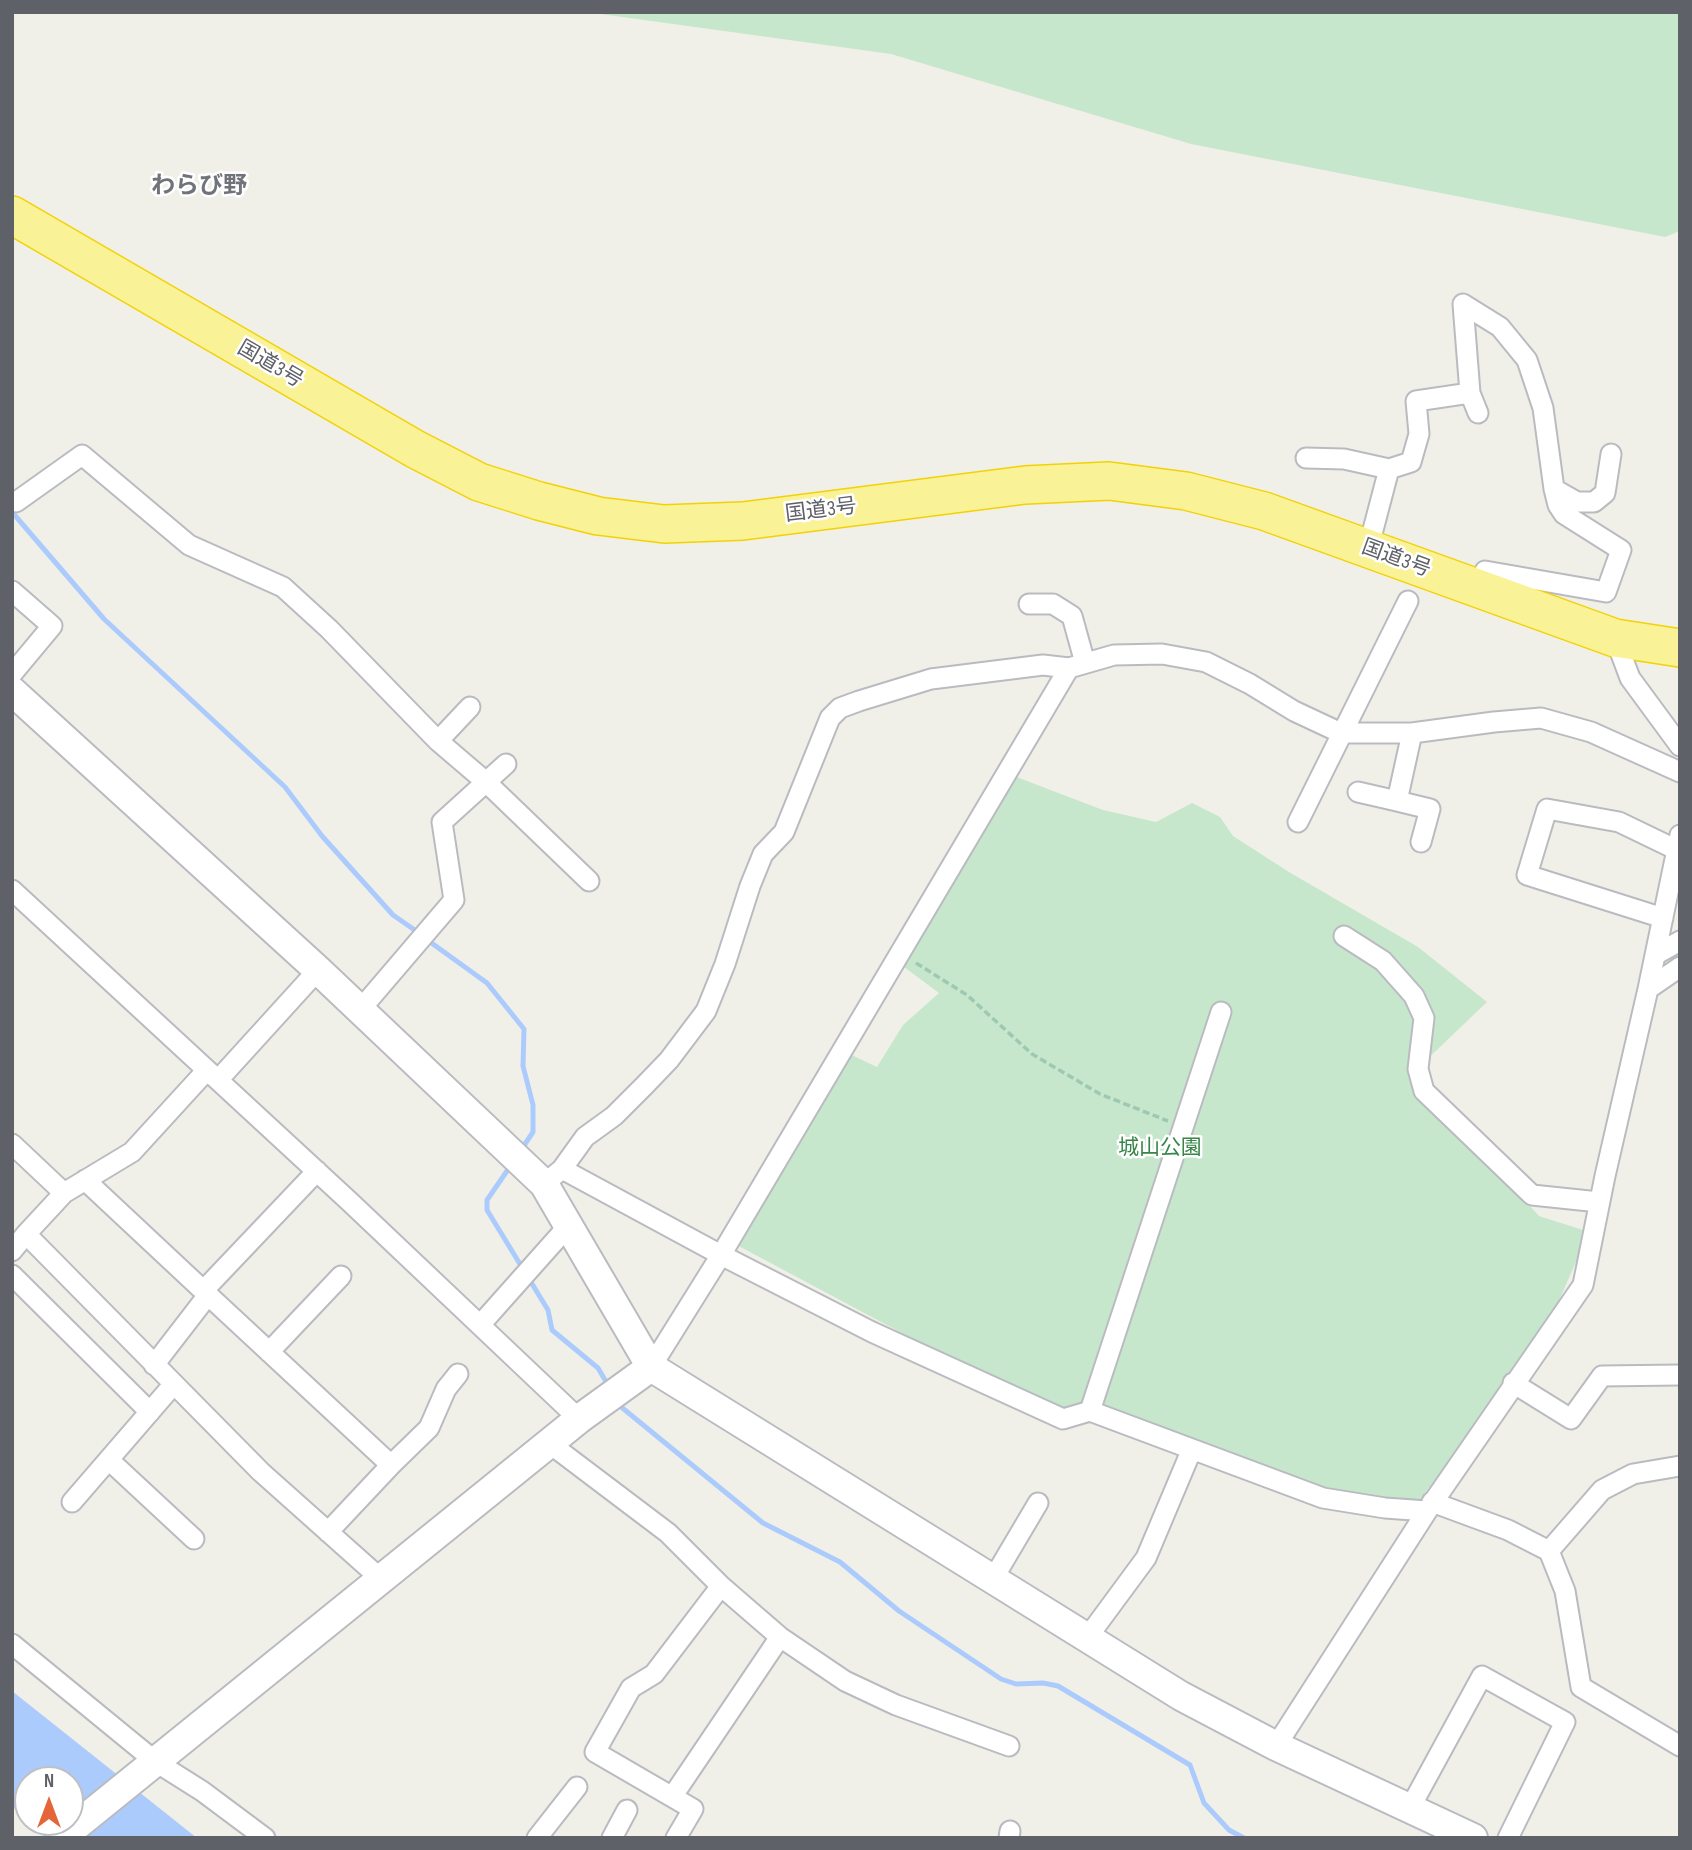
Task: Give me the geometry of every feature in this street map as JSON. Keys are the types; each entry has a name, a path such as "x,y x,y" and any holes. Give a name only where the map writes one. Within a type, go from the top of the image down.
{"highway":[{"name":"国道3号","path":"12,215 403,442 479,482 598,516 664,524 743,521 1025,485 1109,481 1186,491 1251,507 1615,638 1680,648"}],"street":[{"path":"1477,588 1485,571 1606,592 1621,551 1564,514 1558,505 1544,408 1527,360 1500,327 1463,304 1470,393 1478,413"},
{"path":"1306,458 1344,459 1389,469 1411,462 1419,434 1416,401 1470,393"},
{"path":"16,502 82,454 189,545 283,587 329,629 438,741 486,782 589,881"},
{"path":"1554,489 1577,502 1594,502 1605,493 1611,454"},
{"path":"1368,549 1389,469"},
{"path":"12,591 52,626 14,690 360,1010 553,1177 721,1255 872,1332 1063,1419 1090,1411 1323,1498 1385,1508 1430,1506 1508,1530 1549,1551 1565,1591 1581,1687 1680,1746"},
{"path":"1298,822 1408,601"},
{"path":"61,1838 579,1419 651,1367 721,1255 899,952 1077,665 1072,616 1053,604 1029,604"},
{"path":"1615,638 1630,678 1680,746"},
{"path":"553,1177 585,1137 614,1116 668,1060 706,1011 759,865 764,854 784,831 830,718 840,708 931,679 1043,665 1077,665 1114,655 1162,654 1206,662 1341,733 1412,733 1541,718 1591,732 1680,772"},
{"path":"438,741 470,707"},
{"path":"1397,801 1412,733"},
{"path":"360,1010 454,900 442,822 506,764"},
{"path":"1358,792 1430,809 1421,842"},
{"path":"1276,1746 1430,1506 1583,1285 1663,918 1674,889 1678,842 1619,822 1547,809 1527,875 1663,918"},
{"path":"15,899 317,1171 579,1419"},
{"path":"1344,936 1383,961 1414,996 1424,1018 1418,1069 1424,1091 1532,1195 1599,1202"},
{"path":"1655,955 1680,941"},
{"path":"1648,989 1680,967"},
{"path":"12,1251 64,1193 132,1152 318,970"},
{"path":"1090,1411 1221,1012"},
{"path":"12,1144 64,1193"},
{"path":"154,1365 206,1293 317,1171"},
{"path":"553,1177 570,1228 651,1367 1181,1696 1276,1746 1473,1838"},
{"path":"85,1180 391,1465"},
{"path":"480,1325 561,1234 570,1228"},
{"path":"26,1234 261,1472 381,1580"},
{"path":"12,1275 150,1412"},
{"path":"269,1352 341,1276"},
{"path":"328,1532 429,1428 446,1389 458,1374"},
{"path":"1514,1383 1571,1419 1602,1376 1680,1375"},
{"path":"72,1502 173,1385"},
{"path":"549,1443 668,1534 721,1586 780,1637 845,1681 896,1705 1009,1746"},
{"path":"1087,1637 1146,1558 1192,1449"},
{"path":"109,1460 194,1539"},
{"path":"1549,1551 1602,1490 1633,1474 1680,1466"},
{"path":"993,1579 1038,1503"},
{"path":"676,1838 693,1809 595,1752 631,1688 654,1674 721,1586"},
{"path":"672,1797 780,1637"},
{"path":"12,1644 153,1764 202,1791 265,1838"},
{"path":"1410,1808 1482,1676 1565,1722 1508,1838"},
{"path":"537,1838 577,1787"},
{"path":"612,1838 627,1810"}],"path":[{"path":"899,952 967,995 1032,1054 1100,1094 1183,1126"}],"green space":[{"path":"586,12 1680,12 1680,231 1665,237 1191,144 891,54"},
{"name":"城山公園","path":"1006,773 1103,810 1156,822 1192,803 1220,817 1233,836 1289,872 1418,947 1487,1002 1418,1068 1425,1091 1539,1216 1583,1230 1579,1255 1539,1346 1418,1502 1380,1499 1311,1484 1090,1411 1063,1419 733,1243 841,1050 877,1067 903,1025 939,993 900,964"}],"water":[{"path":"12,1691 197,1838 46,1838 44,1836 84,1836 84,1766 14,1766 14,1808"}],"waterway":[{"path":"12,512 104,619 285,787 322,836 393,915 419,933"},
{"path":"426,939 487,983 524,1029 523,1066 533,1105 533,1132 525,1144"},
{"path":"507,1171 487,1200 487,1210 548,1310 552,1330 598,1368 605,1380"},
{"path":"620,1406 763,1523 840,1562 899,1611 1001,1679 1016,1684 1043,1683 1058,1686 1190,1765 1204,1803 1229,1830 1244,1838"}],"district":[{"name":"わらび野","path":"199,187"}]}
